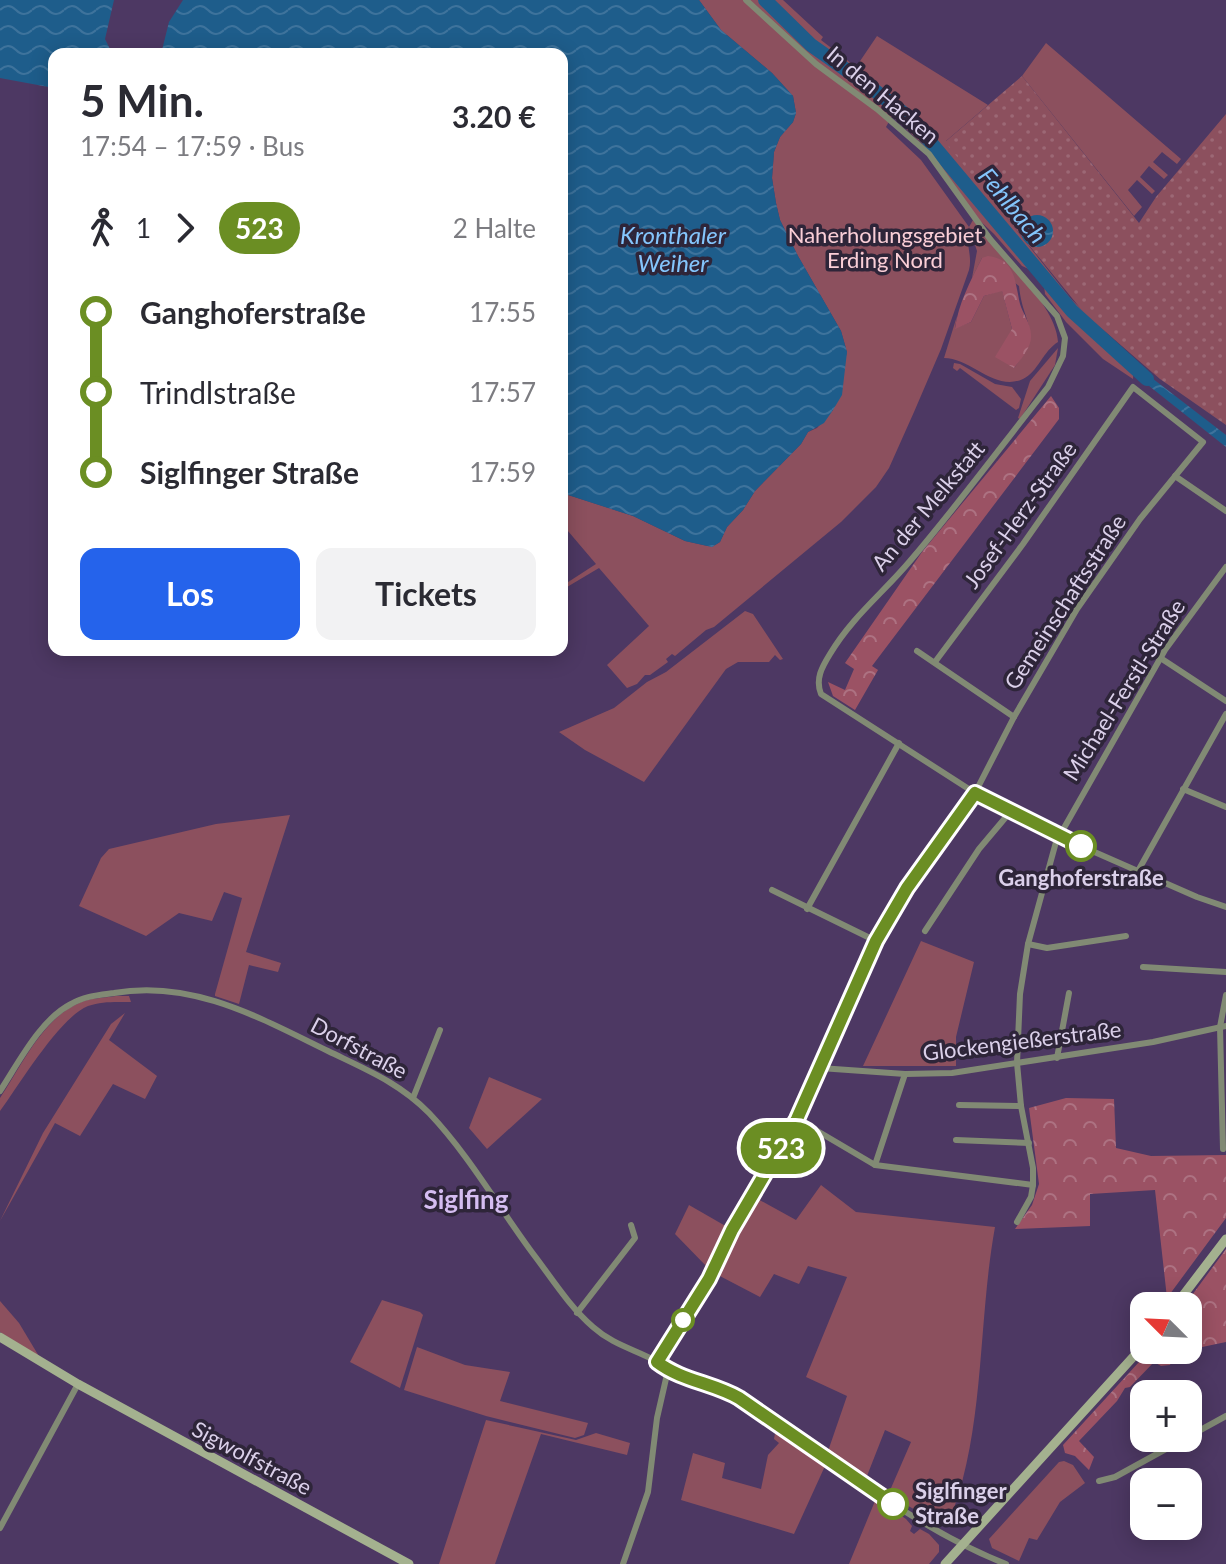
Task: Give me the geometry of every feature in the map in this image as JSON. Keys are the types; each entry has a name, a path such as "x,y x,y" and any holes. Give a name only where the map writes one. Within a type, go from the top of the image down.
{"street":[{"name":"In den Hacken","path":"746,0 816,64 877,109 929,154 990,239 1057,316 1063,329 1064,346"},
{"name":"An der Melkstatt","path":"899,743 826,699 819,688 822,669 867,605 909,563 1048,387 1060,365 1064,346"},
{"name":"Josef-Herz-Straße","path":"935,662 1133,387 1203,442"},
{"name":"Gemeinschaftsstraße","path":"657,1362 709,1279 732,1230 797,1119 876,941 913,879 975,793 1014,717 1077,609 1123,541 1203,442"},
{"path":"1175,476 1226,511"},
{"name":"Michael-Ferstl-Straße","path":"1058,836 1165,650 1226,567"},
{"path":"917,651 1014,717"},
{"path":"1162,659 1226,701"},
{"path":"1138,871 1226,714"},
{"path":"807,909 899,743 975,793 1058,836 1226,907"},
{"path":"1183,789 1226,807"},
{"path":"925,931 979,849 1011,811"},
{"path":"1017,1222 1031,1197 1033,1185 1017,1063 1020,994 1028,944 1058,836"},
{"path":"772,890 876,941"},
{"path":"1028,944 1047,948 1126,936"},
{"path":"1143,967 1226,972"},
{"name":"Dorfstraße","path":"0,1091 28,1049 61,1010 80,999 133,990 211,998 239,1007 390,1081 413,1098 452,1138 514,1230 577,1313 617,1345 668,1370 739,1398 885,1500 962,1546"},
{"path":"1057,1058 1069,993"},
{"path":"1223,1149 1226,995"},
{"name":"Glockengießerstraße","path":"820,1068 905,1074 952,1073 1170,1039 1223,1026"},
{"path":"413,1098 440,1030"},
{"path":"875,1165 905,1074"},
{"path":"959,1105 1021,1106"},
{"path":"797,1119 875,1165 1033,1185"},
{"path":"956,1140 1029,1143"},
{"path":"577,1313 635,1238 631,1225"},
{"path":"1186,1292 1226,1239"},
{"name":"Sigwolfstraße","path":"0,1337 78,1384 409,1564"},
{"path":"945,1564 1130,1360"},
{"path":"623,1564 648,1492 657,1418 668,1370"},
{"path":"0,1528 78,1384"},
{"path":"1099,1481 1115,1477 1226,1416"},
{"path":"962,1546 1006,1564"}],"green space":[{"name":"Naherholungsgebiet Erding Nord","path":"699,0 783,0 823,37 821,40 856,67 877,36 988,105 946,141 1071,299 1130,356 1134,363 1133,379 1103,359 1066,322 1045,294 1044,284 1033,271 1022,266 976,217 930,151 892,116 886,127 921,160 969,227 970,264 941,349 889,468 876,487 841,522 714,627 675,656 672,654 666,659 668,662 650,675 645,675 637,684 627,688 607,665 649,626 599,568 568,586 568,582 596,564 568,531 568,495 633,516 685,541 712,547 720,542 727,527 755,491 801,444 808,432 817,428 833,410 847,352 841,331 780,220 776,203 772,178 774,152 780,137 793,122 796,113 793,96 772,73 721,30"},
{"path":"1046,43 1181,159 1177,164 1162,152 1153,162 1168,175 1164,179 1149,166 1140,177 1155,191 1152,194 1137,180 1128,190 1142,207 1134,216 1022,76"},
{"path":"1022,76 1139,223 1156,197 1226,114 1226,425 1160,379 1085,314 945,142"},
{"path":"973,220 1037,295 1055,327 1058,342 1033,372 1023,379 1003,381 954,359 944,358 957,316 955,328 971,322 984,296 1002,290 1012,329 1014,368 1030,336 1019,286 982,258 972,278 977,251 969,227"},
{"path":"988,256 1004,262 1013,273 1020,304 1031,331 1028,348 1014,368 995,357 1012,329 1002,291 984,296 971,322 955,329 969,284 982,258"},
{"path":"1058,348 1055,365 1018,418 1030,381"},
{"path":"954,363 995,384 1012,387 1021,399 1019,408 1016,410 960,368 957,371 953,368"},
{"path":"1051,396 1059,408 1059,419 872,666 878,670 855,710 833,696 828,682 845,690 854,669 845,663 922,552"},
{"path":"745,611 753,614 783,659 775,655 769,662 738,662 726,669 644,782 559,732 614,708"},
{"path":"290,815 246,952 281,963 278,972 249,965 239,1004 215,994 242,898 224,892 212,921 179,913 146,936 79,906 101,858 109,849 216,824"},
{"path":"921,941 974,962 956,1037 956,1066 863,1066"},
{"path":"129,996 131,1002 88,1006 77,1013 53,1037 0,1111 0,1098 54,1020 83,1001"},
{"path":"125,1013 109,1040 157,1076 145,1099 113,1084 80,1136 55,1123 0,1221 43,1133 111,1024"},
{"path":"489,1077 542,1099 487,1149 469,1128"},
{"path":"1066,1098 1114,1099 1116,1148 1151,1156 1226,1155 1226,1218 1171,1292 1166,1292 1155,1190 1090,1194 1090,1226 1015,1229 1032,1205 1039,1184 1029,1108"},
{"path":"821,1185 856,1212 995,1227 975,1417 960,1491 947,1527 888,1495 911,1442 885,1430 865,1481 827,1454 847,1396 806,1377 847,1277 808,1266 799,1284 774,1274 760,1297 716,1274 756,1198 796,1220"},
{"path":"689,1205 729,1228 710,1270 675,1234"},
{"path":"1226,1249 1226,1342 1202,1347 1202,1292 1194,1292"},
{"path":"382,1300 423,1315 400,1388 350,1362"},
{"path":"0,1301 19,1323 40,1358 0,1332"},
{"path":"417,1347 465,1365 510,1372 500,1401 588,1423 584,1435 575,1438 486,1416 404,1390"},
{"path":"1137,1364 1152,1364 1137,1380 1130,1380 1130,1387 1125,1388 1117,1401 1079,1441 1094,1457 1089,1470 1075,1456 1065,1453 1063,1445"},
{"path":"486,1420 576,1440 596,1433 630,1443 627,1455 541,1434 495,1564 439,1564"},
{"path":"776,1428 906,1519 914,1534 920,1529 929,1534 939,1545 939,1552 929,1564 849,1564 875,1501 825,1466 794,1534 681,1500 693,1453 725,1463 722,1478 761,1489 768,1455 779,1443 774,1439"},
{"path":"1059,1462 1073,1465 1085,1483 1060,1502 1037,1540 1029,1538 1019,1561 992,1548 989,1539"}],"water":[{"path":"0,0 114,0 105,39 110,48 48,48 48,87 0,78"},
{"name":"Kronthaler Weiher","path":"183,0 699,0 721,30 772,73 793,96 796,113 793,122 780,137 774,152 772,178 776,203 780,220 798,256 841,331 847,352 842,395 824,423 808,432 801,444 755,491 727,527 720,542 712,547 685,541 633,516 568,495 568,48 162,48 169,22"},
{"path":"1037,215 1048,220 1053,231 1048,242 1037,247 1026,242 1021,231 1026,220"},
{"path":"1135,365 1226,435 1226,447 1134,374"}],"waterway":[{"name":"Fehlbach","path":"765,0 811,45 911,119 1072,311 1147,379"}],"bus line":[{"name":"523","path":"893,1504 728,1391 684,1378 657,1362 709,1279 732,1230 797,1119 876,941 907,888 975,793 1081,846"}],"place":[{"name":"Ganghoferstraße","path":"1081,846"},
{"name":"Siglfinger Straße","path":"893,1504"}],"district":[{"name":"Siglfing","path":"466,1200"}]}
